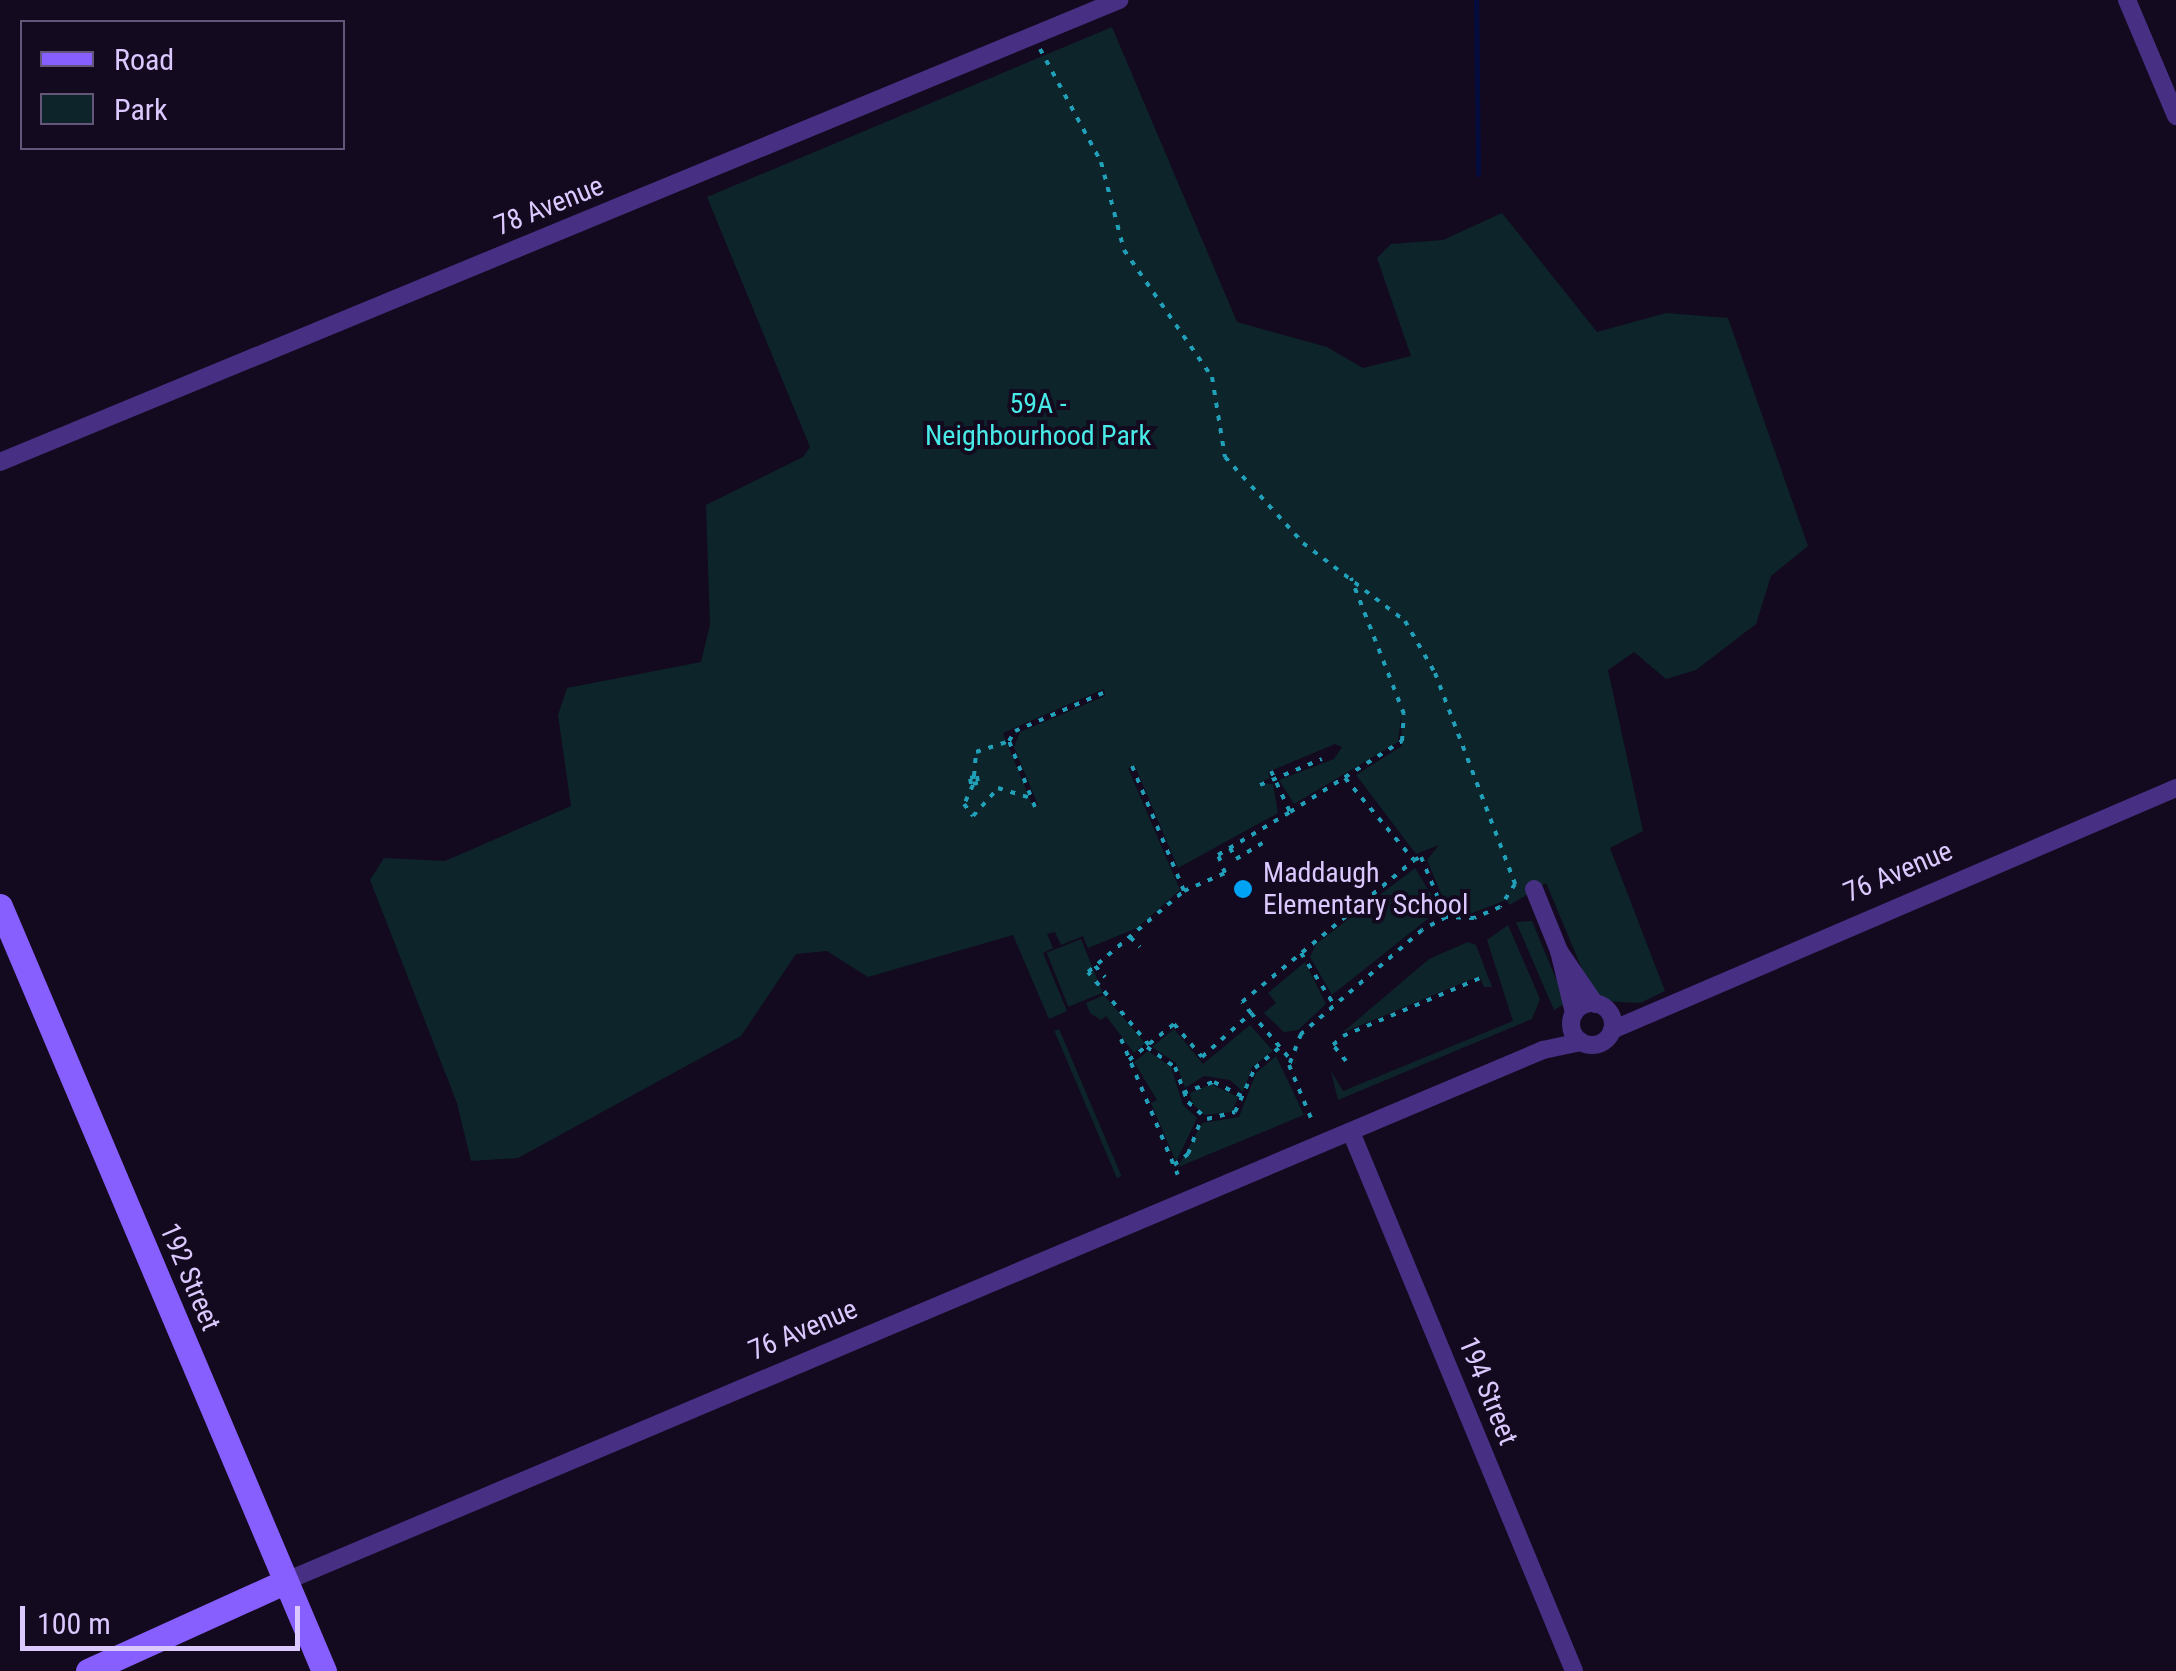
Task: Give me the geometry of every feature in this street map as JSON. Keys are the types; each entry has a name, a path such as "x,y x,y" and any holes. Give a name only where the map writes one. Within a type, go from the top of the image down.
{"main road":[{"name":"192 Street","path":"0,906 324,1671"},
{"name":"76 Avenue","path":"88,1671 286,1581"}],"street":[{"name":"78 Avenue","path":"0,462 1119,0"},
{"path":"2127,0 2176,116"},
{"name":"76 Avenue","path":"1605,1016 1644,1012 2176,788"},
{"path":"1534,890 1560,951 1576,1028 1602,1042 1605,1016 1560,951"},
{"path":"1576,1028 1605,1016"},
{"name":"76 Avenue","path":"286,1581 1543,1050 1576,1028"},
{"name":"194 Street","path":"1351,1132 1574,1671"}],"path":[{"path":"1034,36 1100,162 1124,250 1212,377 1225,457 1302,543 1350,574 1404,621 1435,673 1515,884 1500,907 1474,918 1446,917 1334,1003 1301,1034 1290,1059"},
{"path":"1202,1118 1183,1093 1175,1067 1148,1046 1088,972 1184,891 1225,873 1218,855 1345,778 1404,737 1404,714 1350,574"},
{"path":"1031,798 998,788 973,816 964,804 979,780 974,776 976,752 1008,742 1016,731 1103,694"},
{"path":"1008,742 1035,807"},
{"path":"1260,786 1322,760"},
{"path":"1132,766 1184,891"},
{"path":"1271,772 1290,812"},
{"path":"1345,778 1414,860"},
{"path":"1230,848 1236,859 1263,843"},
{"path":"1311,1118 1290,1059 1241,1000 1421,857 1446,917"},
{"path":"1130,937 1140,947"},
{"path":"1301,953 1334,1003"},
{"path":"1095,966 1105,977"},
{"path":"1346,1061 1333,1045 1343,1036 1480,978"},
{"path":"1129,1060 1174,1024 1202,1057 1251,1012"},
{"path":"1121,1039 1178,1175"},
{"path":"1202,1118 1230,1116 1245,1098 1255,1068 1280,1047"},
{"path":"1183,1093 1210,1081 1245,1098"},
{"path":"1174,1166 1188,1154 1202,1118"}],"green space":[{"name":"59A - Neighbourhood Park","path":"1112,27 1237,322 1327,347 1363,368 1411,356 1377,258 1391,244 1443,240 1502,213 1597,332 1666,313 1728,318 1808,546 1771,576 1756,624 1696,670 1666,679 1634,652 1608,670 1643,831 1610,848 1665,991 1640,1003 1604,1001 1588,983 1546,883 1510,905 1506,900 1467,915 1447,908 1427,860 1439,845 1416,854 1356,775 1402,746 1401,716 1398,742 1294,804 1279,780 1334,759 1342,747 1335,744 1268,772 1270,778 1259,783 1273,784 1278,813 1178,868 1135,766 1128,768 1180,890 1137,928 1088,948 1083,936 1061,945 1055,932 1047,934 1053,948 1043,953 1067,1011 1049,1019 1013,935 868,977 827,951 796,954 741,1036 518,1158 471,1161 457,1103 370,880 384,858 445,861 571,806 558,715 567,688 701,662 710,625 706,505 803,457 810,447 707,197","holes":["1104,689 1105,696 1020,732 1014,747 1038,805 1033,807 1003,733"]},
{"path":"1415,868 1435,901 1434,914 1332,995 1310,957 1316,944"},
{"path":"1532,921 1566,1003 1554,1010 1516,922"},
{"path":"1508,925 1540,999 1532,1019 1338,1100 1331,1071 1343,1091 1513,1021 1487,940"},
{"path":"1081,939 1103,993 1068,1007 1047,953"},
{"path":"1468,942 1476,945 1492,987 1484,987 1479,976 1342,1033 1429,959"},
{"path":"1305,962 1326,1004 1298,1030 1284,1032 1264,1013 1276,1003 1268,993"},
{"path":"1104,995 1145,1043 1134,1053 1106,1016 1101,1020 1090,1013 1086,1003"},
{"path":"1250,1025 1273,1051 1252,1067 1243,1092 1230,1080 1204,1076 1185,1088 1176,1063 1152,1047 1174,1029 1203,1064"},
{"path":"1059,1029 1122,1176 1117,1178 1054,1031"},
{"path":"1148,1051 1171,1067 1183,1105 1197,1118 1176,1162 1151,1103 1157,1100 1134,1062"},
{"path":"1276,1056 1304,1115 1178,1167 1202,1123 1239,1117 1256,1073"},
{"path":"1211,1084 1238,1097 1232,1112 1204,1115 1192,1103 1190,1093"}],"waterway":[{"path":"1476,0 1478,174"}],"place":[{"name":"Maddaugh Elementary School","path":"1243,889"}]}
